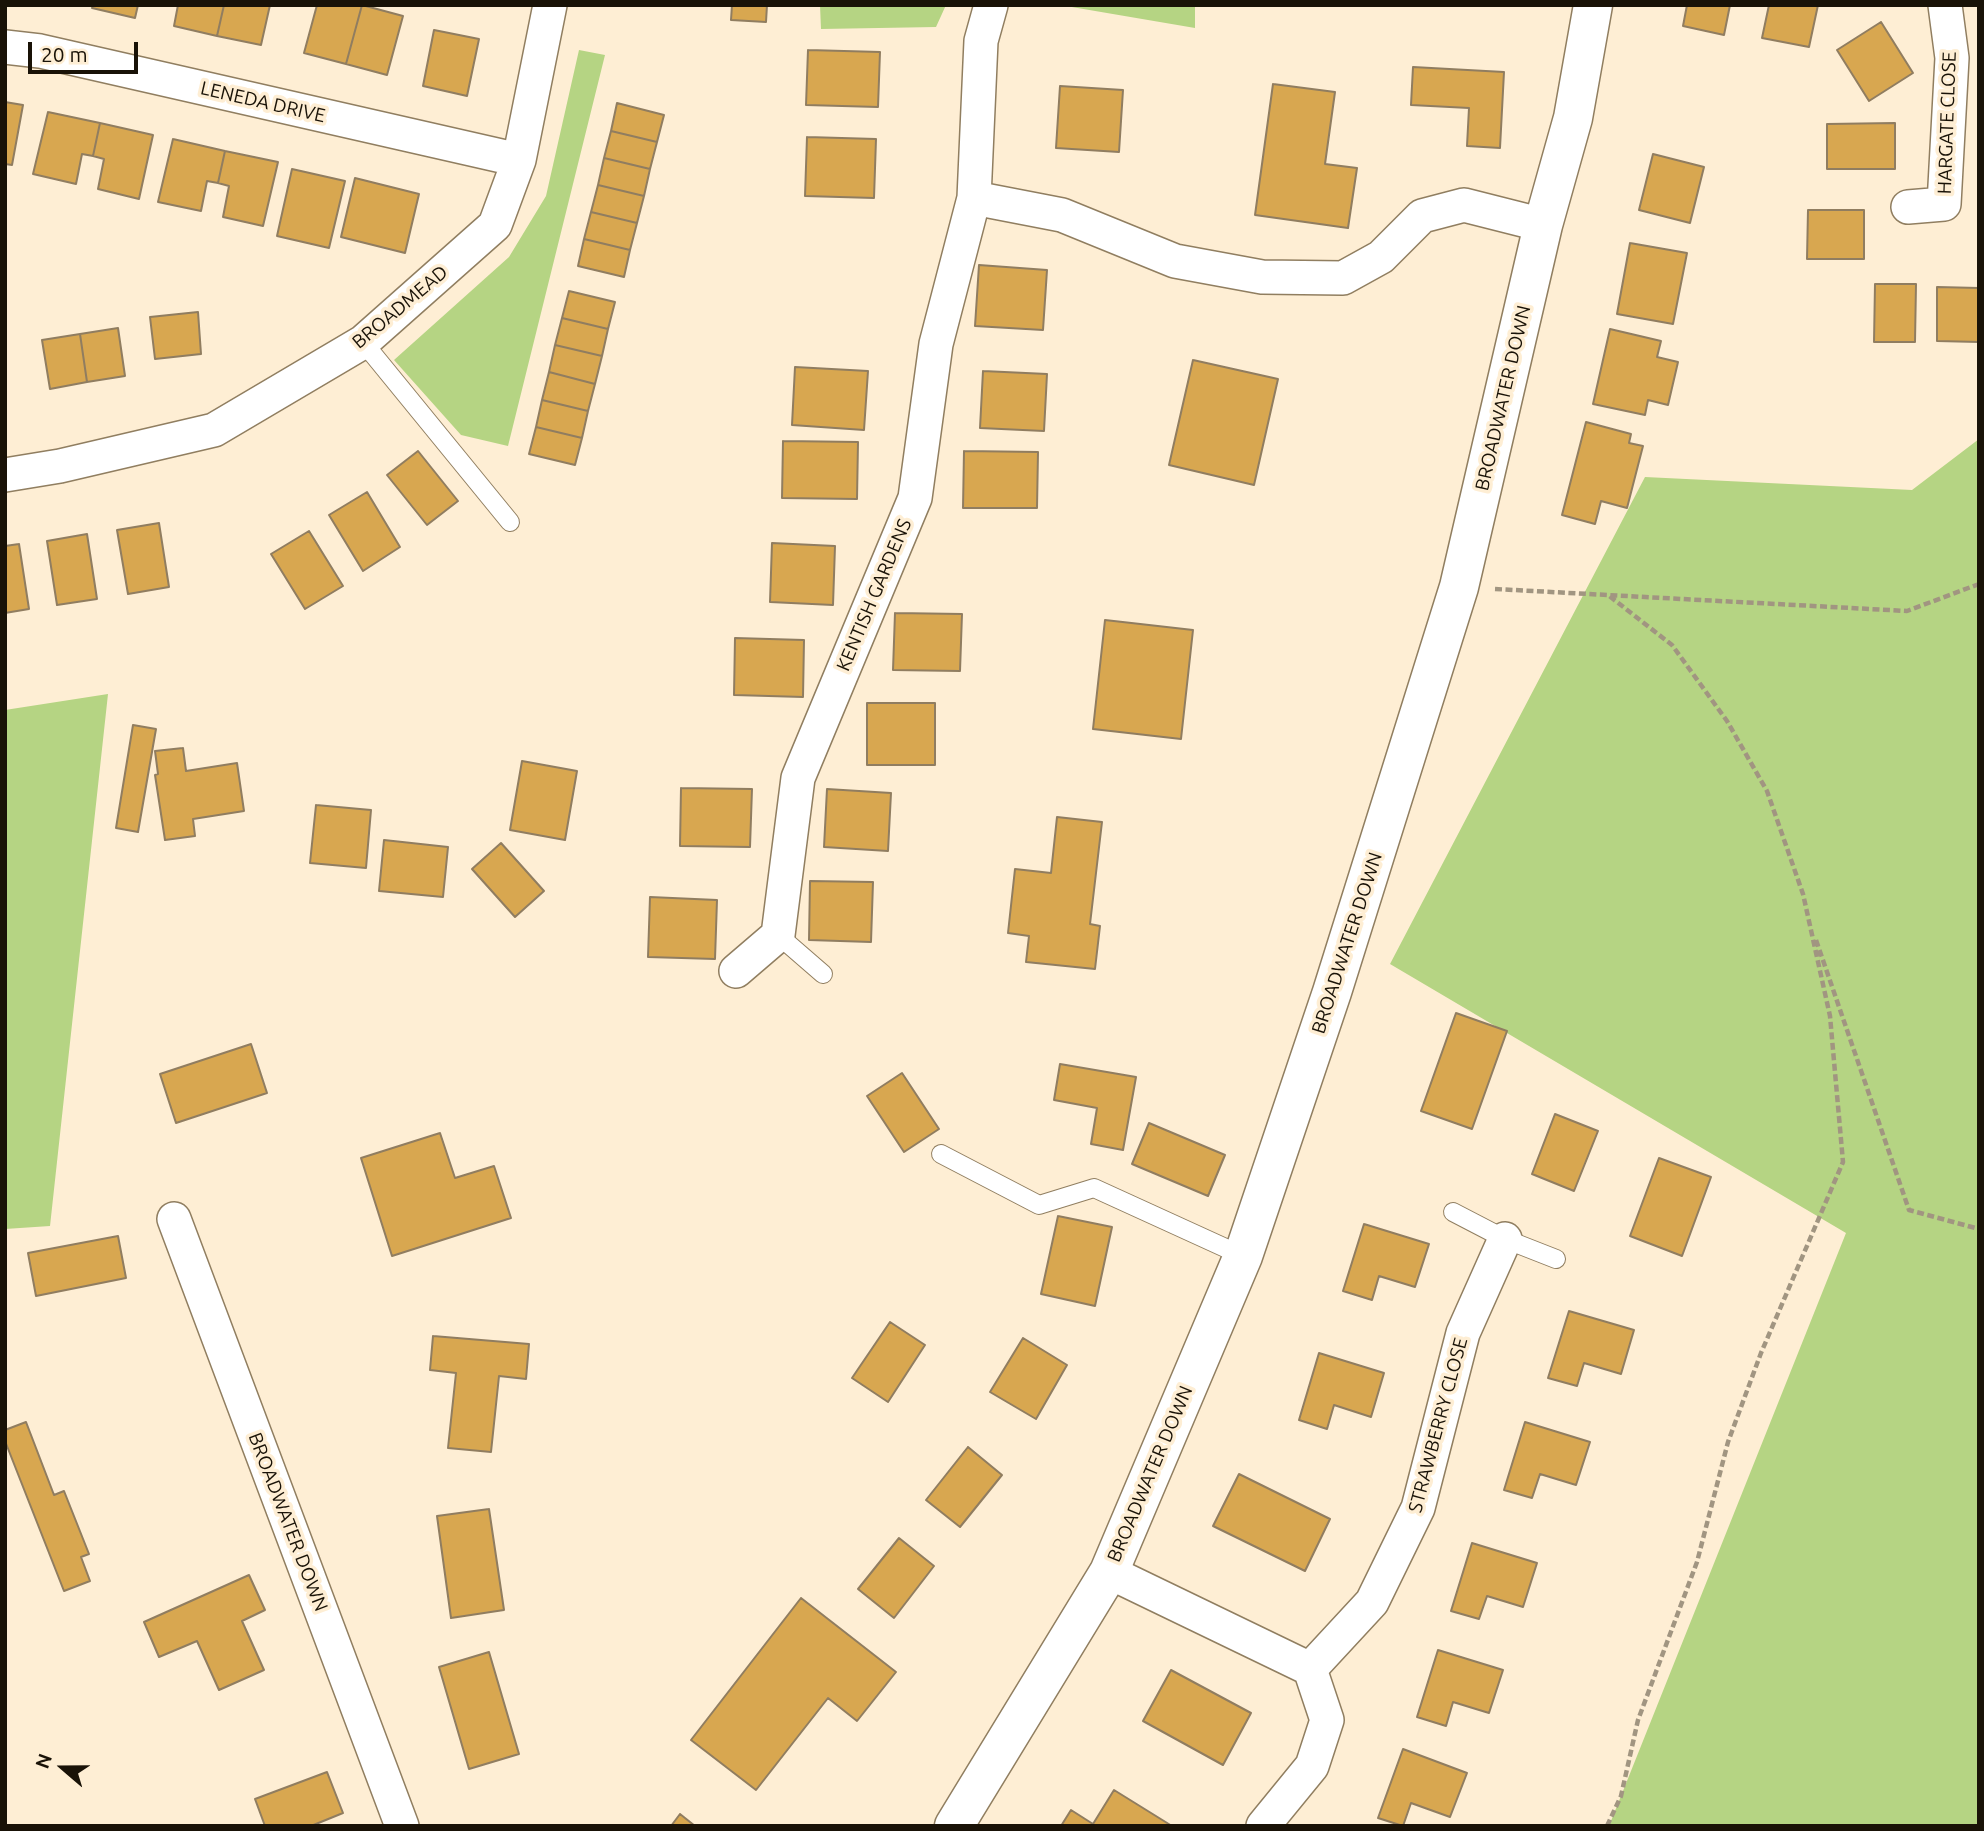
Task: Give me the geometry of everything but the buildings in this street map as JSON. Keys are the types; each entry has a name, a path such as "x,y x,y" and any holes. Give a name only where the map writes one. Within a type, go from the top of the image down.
{"street":[{"name":"BROADMEAD","path":"5,475 60,466 214,430 363,342 495,225 519,160 550,5"},
{"name":"KENTISH GARDENS","path":"778,935 798,778 915,498 936,344 974,198 981,41 992,5"},
{"name":"BROADWATER DOWN","path":"954,1826 1109,1572 1243,1256 1332,992 1458,587 1543,225 1573,118 1593,5"},
{"name":"HARGATE CLOSE","path":"1908,207 1944,204 1952,58 1945,5"},
{"name":"LENEDA DRIVE","path":"5,47 40,51 519,160"},
{"path":"974,198 1062,215 1174,261 1262,278 1343,278 1381,257 1422,216 1464,205 1543,225"},
{"path":"736,971 778,935"},
{"name":"BROADWATER DOWN","path":"174,1219 402,1826"},
{"name":"STRAWBERRY CLOSE","path":"1310,1670 1372,1602 1418,1508 1463,1333 1505,1239"},
{"path":"1109,1572 1310,1670 1327,1720 1312,1766 1263,1826"}],"lane":[{"path":"363,342 510,522"},
{"path":"778,935 823,974"},
{"path":"941,1154 1039,1205 1094,1188 1243,1256"},
{"path":"1453,1212 1505,1239 1556,1259"}],"path":[{"path":"1458,587 1907,611 1979,584"},
{"path":"1607,1826 1621,1796 1638,1720 1697,1562 1728,1442 1761,1353 1843,1162 1830,1016 1802,894 1767,791 1727,721 1672,645 1608,595"},
{"path":"1812,929 1909,1210 1979,1228"}],"green space":[{"path":"820,5 946,5 936,27 821,29"},
{"path":"1060,5 1195,5 1195,28"},
{"path":"579,50 605,55 508,446 461,435 394,360 509,257 546,196"},
{"path":"1979,439 1979,1826 1609,1826 1846,1233 1390,964 1645,477 1912,490"},
{"path":"108,694 50,1226 5,1229 5,710"}]}
